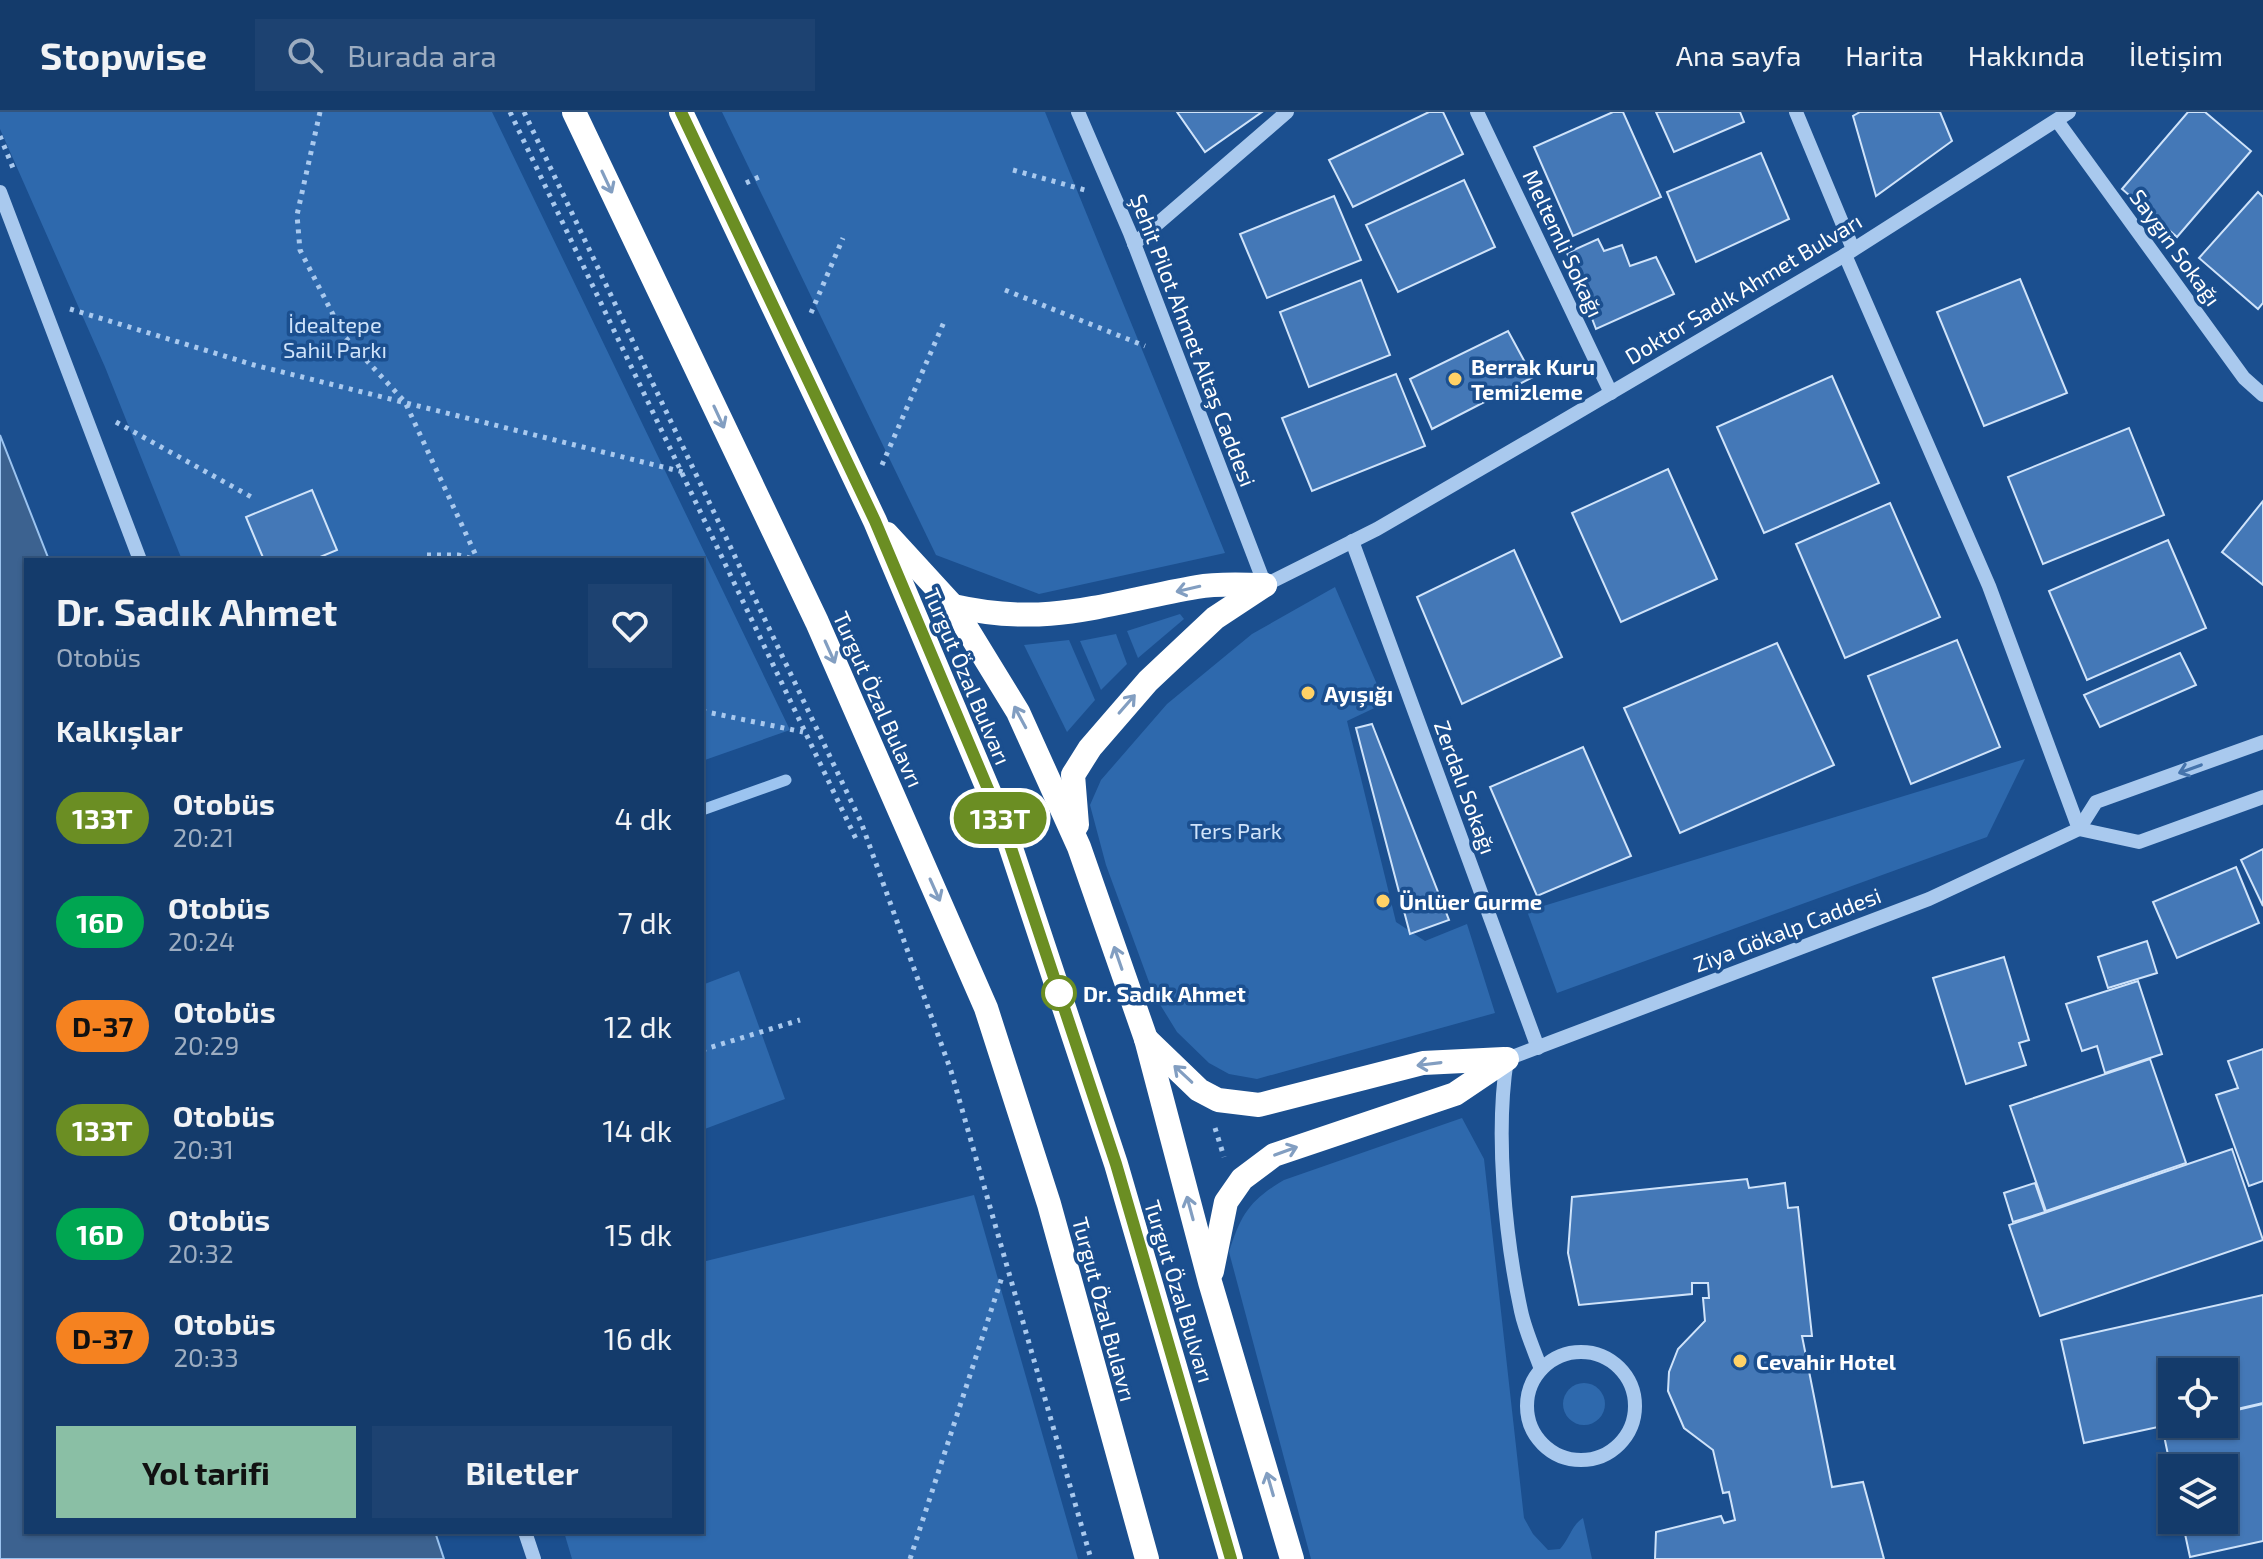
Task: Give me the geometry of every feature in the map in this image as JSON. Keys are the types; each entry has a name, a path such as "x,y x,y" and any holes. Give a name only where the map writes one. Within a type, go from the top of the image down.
{"highway":[{"name":"Turgut Özal Bulavrı","path":"574,112 817,622 986,1008 1049,1204 1147,1559"},
{"name":"Turgut Özal Bulvarı","path":"681,112 871,512 1004,827 1116,1164 1231,1559"},
{"path":"871,512 953,606 1018,712 1079,847 1146,1039 1210,1282 1292,1559"},
{"path":"953,606 996,616 1055,615 1122,605 1199,586 1265,585"},
{"path":"1079,847 1073,775 1090,748 1159,670 1215,618 1265,585"},
{"path":"1146,1039 1199,1090 1218,1100 1259,1105 1423,1063 1507,1059"},
{"path":"1210,1282 1219,1222 1226,1202 1242,1179 1274,1155 1455,1094 1507,1059"}],"street":[{"name":"Şehit Pilot Ahmet Altaş Caddesi","path":"1078,112 1134,244 1265,585"},
{"path":"1134,244 1287,112"},
{"name":"Meltemli Sokağı","path":"1477,112 1611,393"},
{"path":"1796,112 1849,252 1989,586 2079,829 2139,842 2263,797"},
{"name":"Doktor Sadık Ahmet Bulvarı","path":"1265,585 1352,541 1611,393 1849,252 2064,117"},
{"name":"Saygın Sokağı","path":"2064,117 2244,378 2263,395"},
{"path":"0,192 139,558"},
{"name":"Zerdalı Sokağı","path":"1352,541 1538,1048"},
{"name":"Ziya Gökalp Caddesi","path":"1507,1059 1929,899 2079,829 2096,802 2263,742"},
{"path":"1507,1059 1500,1104 1507,1204 1521,1313 1541,1369 1527,1400 1535,1434 1546,1447 1578,1460 1595,1458 1611,1451 1624,1439 1633,1423 1636,1405 1633,1387 1623,1371 1609,1359 1592,1353 1573,1352 1556,1358 1541,1369"},
{"path":"526,1534 534,1559"}],"path":[{"path":"320,112 297,215 300,250 344,336 405,402 476,558"},
{"path":"510,112 857,841"},
{"path":"524,112 861,822 951,1071 1091,1559"},
{"path":"1013,170 1115,199"},
{"path":"794,351 843,238"},
{"path":"1005,290 1178,359"},
{"path":"43,300 254,365 684,473"},
{"path":"871,512 944,322"},
{"path":"84,410 113,421 255,499"},
{"path":"427,555 469,558"},
{"path":"704,711 803,732"},
{"path":"704,1049 800,1020"},
{"path":"1218,1100 1214,1121 1217,1139 1233,1174 1242,1179"},
{"path":"910,1559 1003,1274"}],"green space":[{"name":"İdealtepe Sahil Parkı","path":"0,112 492,112 790,730 704,760 704,558 181,558 105,367 0,129"},
{"path":"722,112 1045,112 1225,553 1039,594 936,555"},
{"name":"Ters Park","path":"1335,587 1385,703 1347,721 1396,922 1425,941 1467,924 1495,1013 1257,1079 1229,1074 1209,1063 1177,1032 1153,993 1106,865 1090,805 1101,780 1167,704 1252,634"},
{"path":"1180,614 1184,619 1138,658 1127,631"},
{"path":"1116,634 1127,664 1101,690 1080,641"},
{"path":"1069,640 1095,700 1067,732 1024,645"},
{"path":"2025,759 1987,837 1557,993 1527,911"},
{"path":"739,971 785,1099 704,1129 704,984"},
{"path":"1462,1118 1484,1159 1524,1518 1548,1550 1560,1549 1583,1518 1592,1559 1311,1559 1229,1252 1233,1239 1248,1209 1284,1180"},
{"path":"974,1195 1078,1559 572,1559 565,1534 704,1534 704,1262"},
{"path":"1584,1383 1599,1389 1605,1404 1599,1419 1584,1425 1569,1419 1563,1404 1569,1389"}],"shaded area":[{"path":"0,435 48,558 24,558 24,1534 436,1534 444,1559 0,1559"}],"building":[{"path":"1177,112 1262,112 1205,152"},
{"path":"1429,112 1443,112 1463,154 1353,207 1329,160"},
{"path":"1613,112 1623,112 1661,197 1573,236 1534,147"},
{"path":"1656,112 1740,112 1744,122 1674,152"},
{"path":"1860,112 1940,112 1952,141 1876,196 1853,116"},
{"path":"2188,112 2205,112 2251,151 2177,237 2122,189"},
{"path":"1761,153 1789,219 1696,262 1667,192"},
{"path":"1464,180 1495,247 1398,292 1366,225"},
{"path":"2258,192 2263,197 2263,303 2258,309 2199,258"},
{"path":"1334,196 1361,260 1267,298 1240,234"},
{"path":"1598,239 1604,251 1622,245 1630,266 1656,257 1674,294 1596,329 1567,253"},
{"path":"2020,279 2067,393 1984,426 1937,312"},
{"path":"1361,280 1390,355 1309,387 1280,312"},
{"path":"1508,331 1533,377 1432,429 1410,379"},
{"path":"1396,374 1425,446 1312,491 1282,418"},
{"path":"1832,376 1879,483 1764,533 1717,427"},
{"path":"2129,428 2164,515 2043,564 2008,477"},
{"path":"1668,469 1717,579 1621,622 1572,513"},
{"path":"312,490 337,550 318,558 263,558 246,517"},
{"path":"2263,501 2263,585 2222,552"},
{"path":"1890,503 1940,617 1845,658 1796,544"},
{"path":"2168,540 2206,628 2087,680 2049,591"},
{"path":"1514,550 1562,657 1462,704 1417,597"},
{"path":"1957,640 2000,747 1911,784 1868,676"},
{"path":"1777,643 1834,765 1680,833 1624,708"},
{"path":"2180,653 2196,685 2100,727 2084,695"},
{"path":"1372,724 1449,920 1410,934 1356,728"},
{"path":"1583,747 1631,856 1537,896 1490,787"},
{"path":"2263,849 2263,906 2241,860"},
{"path":"2236,867 2259,923 2177,958 2153,902"},
{"path":"2147,941 2157,973 2108,988 2098,957"},
{"path":"2004,957 2029,1040 2019,1043 2026,1065 1966,1084 1933,978"},
{"path":"2138,981 2162,1054 2105,1073 2097,1046 2082,1051 2066,1004"},
{"path":"2263,1049 2263,1181 2249,1186 2216,1095 2238,1088 2228,1061"},
{"path":"2150,1059 2186,1163 2046,1211 2010,1106"},
{"path":"2232,1149 2263,1240 2040,1316 2009,1225"},
{"name":"Cevahir Hotel","path":"1747,1179 1749,1188 1785,1183 1788,1208 1798,1207 1812,1336 1802,1336 1832,1487 1863,1482 1884,1559 1655,1559 1656,1532 1721,1516 1724,1523 1735,1520 1729,1492 1723,1493 1713,1450 1684,1428 1668,1391 1669,1372 1678,1349 1705,1321 1703,1298 1709,1298 1708,1283 1692,1283 1692,1294 1579,1305 1568,1253 1572,1197"},
{"path":"2035,1183 2045,1212 2013,1222 2004,1193"},
{"path":"2263,1295 2263,1403 2238,1409 2238,1358 2158,1358 2158,1427 2084,1443 2061,1340"},
{"path":"2263,1404 2263,1541 2190,1557 2185,1534 2238,1534 2238,1454 2168,1454 2164,1438 2238,1438 2238,1410"}],"waterway":[{"path":"704,809 786,780"}],"bus line":[{"name":"133T","path":"681,112 875,521 1004,827 1116,1164 1231,1559"}],"place":[{"name":"Berrak Kuru Temizleme","path":"1455,379"},
{"name":"Ayışığı","path":"1308,693"},
{"name":"Ünlüer Gurme","path":"1383,901"},
{"name":"Dr. Sadık Ahmet","path":"1059,993"},
{"name":"Cevahir Hotel","path":"1740,1361"}]}
